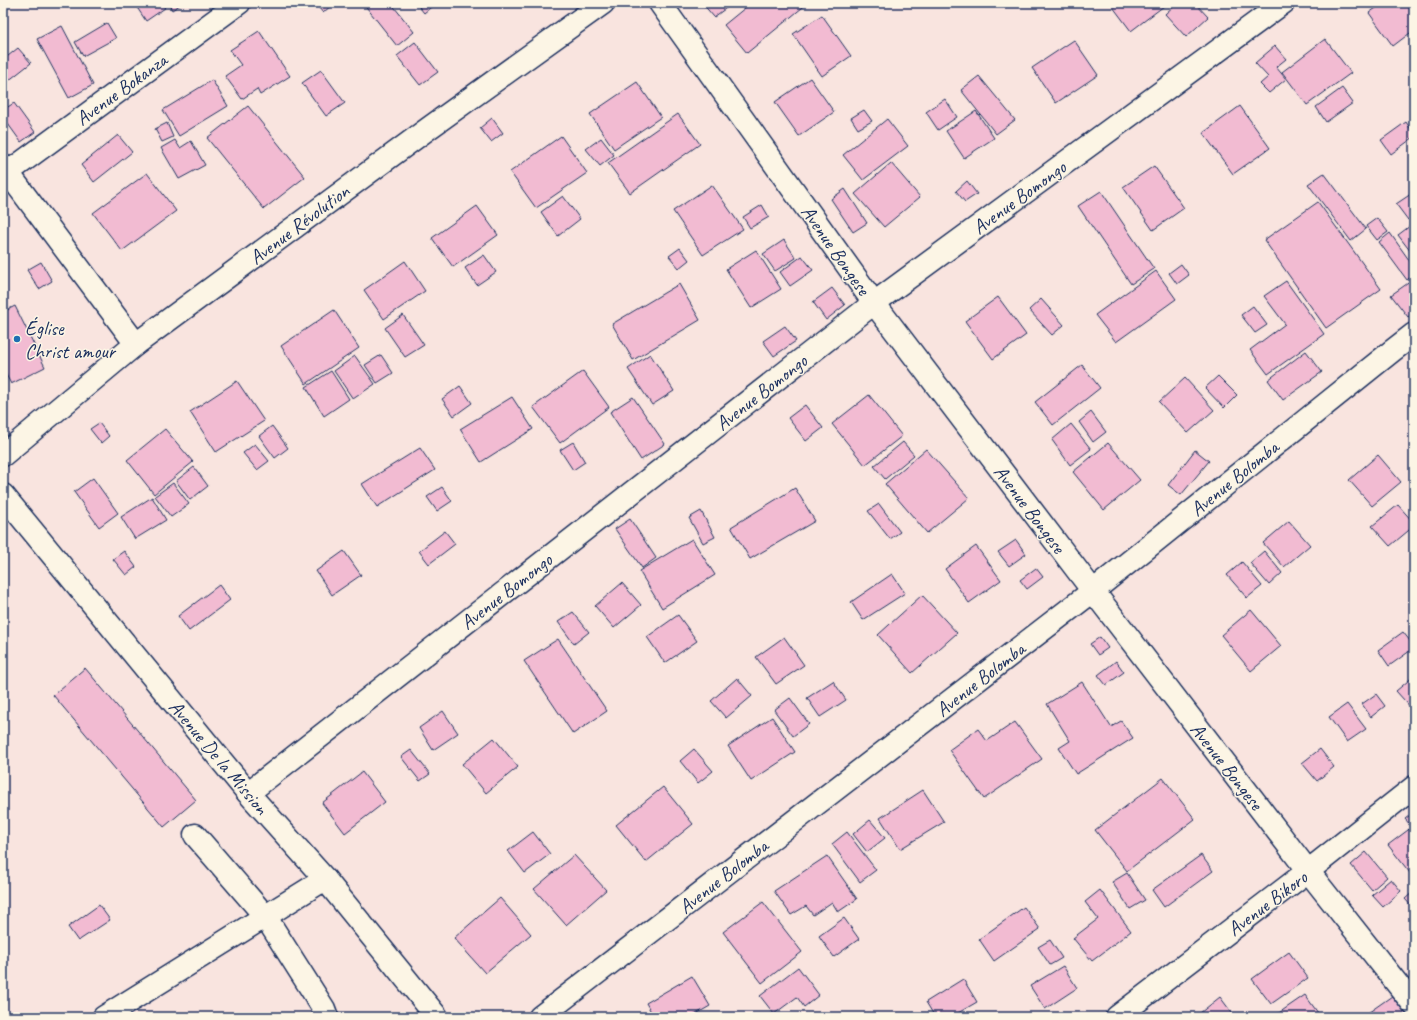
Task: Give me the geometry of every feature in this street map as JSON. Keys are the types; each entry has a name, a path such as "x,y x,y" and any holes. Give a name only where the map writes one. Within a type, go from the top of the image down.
{"street":[{"name":"Avenue Bokanza","path":"4,171 239,3"},
{"name":"Avenue Révolution","path":"3,455 136,344 429,128 603,3"},
{"name":"Avenue Bongese","path":"660,3 874,303 1093,592 1308,871 1414,1005"},
{"name":"Avenue Bomongo","path":"248,793 874,303 1283,3"},
{"path":"4,171 136,344"},
{"name":"Avenue Bolomba","path":"540,1017 1093,592 1414,334"},
{"name":"Avenue De la Mission","path":"3,495 248,793 325,879 437,1017"},
{"name":"Avenue Bikoro","path":"1117,1017 1308,871 1414,787"},
{"path":"195,834 265,916 324,1009 327,1017"},
{"path":"104,1017 325,879"}],"building":[{"path":"134,3 161,3 165,8 146,21"},
{"path":"168,3 183,3 172,10"},
{"path":"315,3 334,3 323,13"},
{"path":"363,3 391,3 414,32 397,46"},
{"path":"416,3 436,3 424,13"},
{"path":"702,3 733,3 714,17"},
{"path":"751,3 808,3 747,53 724,25"},
{"path":"1119,3 1168,3 1131,31 1113,7"},
{"path":"1177,3 1195,3 1208,17 1186,37 1165,14"},
{"path":"1383,3 1411,3 1414,7 1414,30 1393,46 1369,13"},
{"path":"822,15 851,56 822,76 793,34"},
{"path":"107,23 116,38 83,56 75,42"},
{"path":"62,26 93,85 69,98 37,39"},
{"path":"259,31 290,76 260,95 257,89 242,99 225,76 241,65 230,50"},
{"path":"1325,39 1351,73 1307,105 1282,72"},
{"path":"1074,40 1098,75 1056,103 1032,68"},
{"path":"415,42 438,72 420,85 397,56"},
{"path":"1275,46 1286,59 1276,67 1286,79 1269,93 1260,84 1268,77 1255,63"},
{"path":"18,48 31,63 3,85 3,60"},
{"path":"321,70 345,103 326,116 302,83"},
{"path":"979,76 1015,120 996,134 961,90"},
{"path":"810,78 834,112 799,136 775,102"},
{"path":"212,80 228,106 179,136 163,110"},
{"path":"637,82 661,117 614,149 590,114"},
{"path":"1342,88 1353,103 1326,122 1316,107"},
{"path":"945,99 957,117 938,130 926,112"},
{"path":"14,103 35,132 21,142 3,117 3,110"},
{"path":"248,106 305,177 264,209 207,138"},
{"path":"1240,106 1270,148 1233,174 1203,133"},
{"path":"864,110 872,121 858,129 851,118"},
{"path":"976,111 994,138 964,158 946,131"},
{"path":"678,114 700,144 630,193 608,163"},
{"path":"492,118 503,133 491,142 480,128"},
{"path":"887,119 908,146 863,180 843,155"},
{"path":"1406,122 1414,134 1414,137 1391,154 1381,140"},
{"path":"167,123 173,137 162,142 155,129"},
{"path":"118,135 132,152 94,182 81,165"},
{"path":"561,136 587,173 536,208 510,172"},
{"path":"601,138 614,155 600,166 586,149"},
{"path":"175,140 180,148 191,141 205,165 179,179 161,148"},
{"path":"891,163 920,197 884,227 855,194"},
{"path":"1154,166 1184,208 1153,230 1123,187"},
{"path":"147,173 176,211 122,251 93,213"},
{"path":"1324,173 1366,229 1351,241 1308,184"},
{"path":"967,181 977,194 965,202 956,191"},
{"path":"712,185 743,229 703,255 673,211"},
{"path":"845,189 867,223 853,232 831,199"},
{"path":"1101,191 1154,269 1131,284 1078,206"},
{"path":"1414,192 1414,216 1408,220 1396,204"},
{"path":"563,196 580,219 558,236 541,212"},
{"path":"1318,202 1381,289 1326,328 1264,240"},
{"path":"762,205 769,217 750,228 743,217"},
{"path":"477,206 498,235 453,267 432,238"},
{"path":"1377,218 1388,232 1377,240 1366,226"},
{"path":"1414,223 1414,256 1398,235"},
{"path":"1390,233 1414,267 1414,274 1407,280 1379,242"},
{"path":"784,240 796,258 775,271 763,254"},
{"path":"680,248 689,260 679,268 669,256"},
{"path":"756,250 781,289 751,308 726,269"},
{"path":"484,255 496,272 477,285 465,268"},
{"path":"802,256 813,270 790,286 780,272"},
{"path":"405,261 425,291 384,319 364,290"},
{"path":"41,262 52,281 39,289 27,270"},
{"path":"1181,264 1189,275 1177,284 1169,273"},
{"path":"1156,271 1176,299 1116,342 1095,315"},
{"path":"1414,279 1414,313 1408,317 1391,295"},
{"path":"1286,281 1324,334 1268,374 1250,350 1285,324 1264,296"},
{"path":"679,284 700,320 633,360 612,324"},
{"path":"832,288 845,305 826,320 813,302"},
{"path":"998,297 1026,335 993,359 965,321"},
{"path":"1041,299 1064,325 1052,335 1029,310"},
{"name":"Église Christ amour","path":"15,306 45,367 11,384 3,369 3,312"},
{"path":"1253,306 1267,325 1255,333 1241,315"},
{"path":"334,310 359,348 306,384 281,346"},
{"path":"403,315 424,345 405,357 385,328"},
{"path":"785,326 796,341 774,356 763,341"},
{"path":"1306,351 1322,372 1283,400 1268,380"},
{"path":"650,354 674,391 652,405 628,369"},
{"path":"381,355 393,373 377,383 365,365"},
{"path":"355,356 375,384 353,399 334,371"},
{"path":"1082,365 1100,388 1053,425 1035,402"},
{"path":"331,371 349,399 324,416 306,387"},
{"path":"583,371 609,407 560,443 533,407"},
{"path":"1218,376 1237,395 1224,408 1205,388"},
{"path":"1185,378 1214,410 1188,433 1159,402"},
{"path":"237,381 264,421 216,452 190,412"},
{"path":"460,386 472,403 454,416 442,399"},
{"path":"869,395 902,436 865,465 832,424"},
{"path":"512,397 533,429 481,462 460,429"},
{"path":"633,397 665,444 641,460 610,412"},
{"path":"805,405 823,428 806,441 788,418"},
{"path":"1091,412 1106,432 1093,442 1079,422"},
{"path":"99,423 109,436 101,443 90,429"},
{"path":"1071,424 1091,449 1070,465 1052,440"},
{"path":"272,426 288,448 275,458 259,436"},
{"path":"165,429 193,462 154,494 127,460"},
{"path":"573,442 585,462 573,470 560,450"},
{"path":"903,442 914,455 885,479 874,466"},
{"path":"1108,443 1140,480 1104,510 1073,472"},
{"path":"255,444 269,461 257,470 243,453"},
{"path":"420,448 435,470 377,507 362,484"},
{"path":"926,449 969,498 927,533 885,484"},
{"path":"1195,450 1209,461 1181,495 1168,485"},
{"path":"1378,455 1401,482 1372,506 1349,480"},
{"path":"194,467 208,486 190,500 176,481"},
{"path":"93,478 118,513 99,527 74,492"},
{"path":"173,483 189,504 171,517 155,496"},
{"path":"442,487 452,501 437,511 427,497"},
{"path":"795,488 815,521 750,559 731,527"},
{"path":"152,497 166,520 135,539 121,517"},
{"path":"879,504 900,532 890,539 868,511"},
{"path":"1398,505 1414,523 1414,526 1390,546 1372,526"},
{"path":"701,511 715,537 703,543 689,518"},
{"path":"630,519 656,558 642,568 615,529"},
{"path":"1289,521 1310,545 1284,567 1263,543"},
{"path":"445,531 455,544 429,564 419,551"},
{"path":"692,539 715,575 662,608 639,571"},
{"path":"1016,540 1026,554 1009,566 998,552"},
{"path":"976,546 1001,580 969,603 945,569"},
{"path":"124,551 136,567 126,575 113,559"},
{"path":"344,551 361,575 332,595 316,571"},
{"path":"1264,551 1282,573 1269,585 1250,563"},
{"path":"1242,562 1262,586 1247,598 1227,575"},
{"path":"1036,568 1043,577 1027,589 1020,580"},
{"path":"892,574 905,593 863,620 851,602"},
{"path":"622,583 641,605 614,628 595,606"},
{"path":"219,585 230,600 189,631 178,616"},
{"path":"922,595 957,633 912,673 878,635"},
{"path":"1251,610 1281,646 1251,671 1221,635"},
{"path":"573,612 589,632 574,644 558,622"},
{"path":"678,615 697,641 665,663 647,637"},
{"path":"1403,632 1414,648 1389,666 1378,650"},
{"path":"784,637 804,665 776,684 756,657"},
{"path":"1100,637 1108,648 1098,655 1090,644"},
{"path":"558,639 607,711 573,734 524,661"},
{"path":"1116,661 1124,672 1106,685 1098,675"},
{"path":"85,668 196,800 164,827 53,695"},
{"path":"1414,676 1414,711 1396,691"},
{"path":"737,678 752,696 726,718 711,701"},
{"path":"833,681 846,700 820,717 807,698"},
{"path":"1082,682 1111,727 1121,721 1133,738 1076,774 1059,748 1070,741 1047,704"},
{"path":"1376,694 1385,706 1371,717 1362,704"},
{"path":"790,698 809,724 793,736 774,710"},
{"path":"1347,704 1366,729 1347,742 1329,717"},
{"path":"443,711 458,733 433,750 419,728"},
{"path":"772,717 795,752 751,781 728,746"},
{"path":"1015,722 1042,759 984,799 949,750 978,729 987,741"},
{"path":"494,738 518,767 486,793 462,764"},
{"path":"694,749 713,771 698,783 680,761"},
{"path":"1320,749 1334,767 1317,781 1302,763"},
{"path":"411,750 430,774 420,781 401,757"},
{"path":"362,772 385,802 345,833 322,803"},
{"path":"1163,778 1195,819 1127,871 1095,830"},
{"path":"663,787 693,824 646,862 616,825"},
{"path":"923,790 944,822 900,849 880,818"},
{"path":"1414,812 1414,878 1388,845 1412,827 1405,819"},
{"path":"870,820 885,838 867,852 853,834"},
{"path":"533,832 550,854 525,873 508,851"},
{"path":"847,832 876,870 860,882 832,844"},
{"path":"1366,852 1387,877 1372,890 1351,865"},
{"path":"574,855 606,890 566,925 534,889"},
{"path":"1201,855 1213,871 1164,907 1152,890"},
{"path":"827,856 857,899 838,912 832,902 813,915 806,906 791,915 774,891"},
{"path":"1127,873 1145,900 1130,909 1112,882"},
{"path":"1391,879 1401,891 1383,907 1372,895"},
{"path":"1100,890 1131,931 1092,961 1073,938 1098,919 1085,902"},
{"path":"1414,891 1414,909 1405,899"},
{"path":"500,898 531,934 485,973 454,938"},
{"path":"763,902 802,952 762,983 723,932"},
{"path":"99,905 110,920 78,941 68,927"},
{"path":"1024,907 1040,929 994,961 979,939"},
{"path":"844,918 859,939 834,957 819,936"},
{"path":"1050,940 1062,958 1050,965 1038,947"},
{"path":"1289,952 1308,978 1271,1004 1252,979"},
{"path":"1063,966 1077,988 1045,1009 1030,986"},
{"path":"798,967 819,995 804,1007 797,997 774,1014 760,996"},
{"path":"692,976 710,1006 691,1017 654,1017 646,1003"},
{"path":"963,979 977,1002 951,1017 935,1017 926,1002"},
{"path":"1305,995 1321,1017 1273,1017"},
{"path":"1392,996 1408,1017 1367,1017 1365,1015"},
{"path":"1220,997 1235,1017 1195,1017"}],"place":[{"name":"Église Christ amour","path":"17,339"}]}
